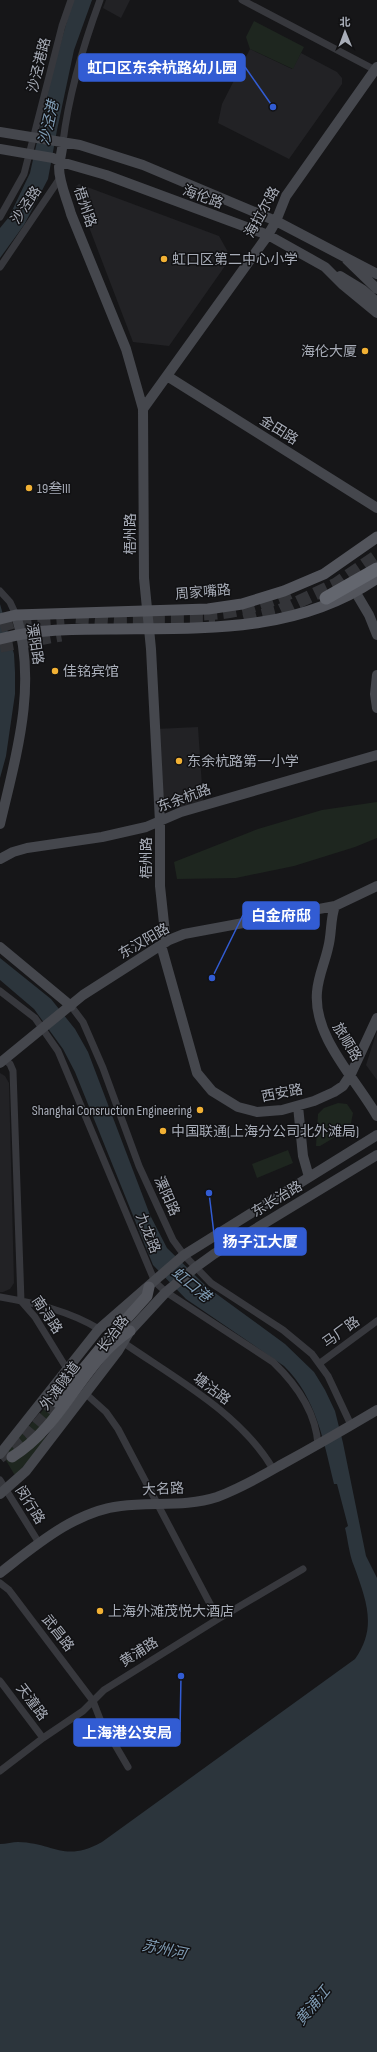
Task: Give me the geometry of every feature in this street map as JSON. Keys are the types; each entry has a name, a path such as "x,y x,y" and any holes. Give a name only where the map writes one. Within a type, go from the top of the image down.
{"highway":[{"path":"326,598 377,569"}],"main road":[{"name":"周家嘴路","path":"8,617 146,610 208,609 242,604 284,591 324,574 377,537"},
{"path":"0,639 17,634 78,629 218,627 280,620 339,600 356,592 377,578"},
{"name":"外滩隧道","path":"56,1402 102,1346 147,1296 155,1282"},
{"name":"外滩隧道","path":"12,1457 32,1443 47,1428 98,1362 120,1337 130,1331"}],"street":[{"name":"沙泾港路","path":"0,217 20,184 33,154 62,26 71,0"},
{"path":"59,141 78,64 100,0"},
{"path":"242,0 376,69"},
{"name":"海拉尔路","path":"144,408 268,235 276,221 286,196 376,69"},
{"name":"海伦路","path":"0,132 59,141 143,165 276,221 377,274"},
{"name":"梧州路","path":"59,141 57,160 60,178 71,214 126,349 144,408 144,578 151,649 160,822 160,886 163,944"},
{"name":"海伦路","path":"0,150 33,154 106,175 268,235 325,267 343,285 377,313"},
{"name":"沙泾路","path":"0,267 60,178"},
{"path":"344,256 357,272 377,289"},
{"path":"325,267 363,290 377,302"},
{"name":"金田路","path":"167,376 377,508"},
{"name":"溧阳路","path":"0,591 10,602 8,617 25,654 26,677 19,742 0,824"},
{"path":"356,592 369,615 377,635"},
{"path":"377,675 375,694 377,708"},
{"name":"东余杭路","path":"0,859 13,852 28,848 115,835 160,822 181,812 377,755"},
{"name":"东汉阳路","path":"2,1061 83,995 163,944 184,934 335,906 377,886"},
{"name":"旅顺路","path":"335,906 332,912 329,946 317,992 317,1009 326,1038 377,1116"},
{"name":"西安路","path":"163,944 193,1060 205,1084 222,1099 247,1110 268,1112 298,1106 334,1092 343,1086 377,1018"},
{"name":"溧阳路","path":"0,948 83,1022 153,1200 168,1231 183,1256 222,1291 283,1330 312,1354 320,1363 347,1428"},
{"name":"九龙路","path":"0,991 44,1026 58,1051 69,1074 155,1282 169,1289 268,1358 281,1370 305,1401 317,1432 324,1441"},
{"name":"南浔路","path":"2,1061 10,1064 13,1071 21,1301 34,1317 67,1369"},
{"name":"东长治路","path":"298,1106 303,1156 309,1177"},
{"name":"东长治路","path":"170,1268 183,1256 377,1135"},
{"name":"东长治路","path":"195,1268 214,1254 377,1155"},
{"name":"长治路","path":"0,1454 100,1329 170,1268"},
{"name":"长治路","path":"2,1492 26,1471 124,1343 130,1331 169,1289 195,1268"},
{"path":"0,1297 21,1301 72,1315 100,1329"},
{"name":"马厂路","path":"320,1363 377,1321"},
{"name":"塘沽路","path":"124,1343 210,1402 257,1444 273,1469"},
{"path":"86,1394 106,1412 118,1428 218,1618"},
{"name":"大名路","path":"0,1573 39,1543 75,1521 118,1506 203,1500 217,1497 273,1469 377,1410"},
{"name":"闵行路","path":"0,1480 2,1492 39,1543"},
{"name":"黄浦路","path":"0,1771 43,1738 83,1712 104,1690 218,1618 303,1569"},
{"name":"武昌路","path":"0,1583 9,1590 93,1701 100,1719 128,1767"},
{"name":"天潼路","path":"0,1681 43,1738"}],"shaded area":[{"path":"106,0 130,0 121,18 103,8"},
{"path":"254,21 304,47 293,69 250,49 246,37"},
{"path":"250,49 292,69 301,53 337,72 342,78 342,84 289,159 218,123 222,104"},
{"name":"虹口区第二中心小学","path":"79,184 219,236 228,252 225,266 169,346 133,342 76,193 75,187"},
{"name":"东余杭路第一小学","path":"198,727 203,801 180,808 168,801 160,792 156,729"},
{"path":"377,802 377,838 355,847 294,866 236,878 177,879 174,862 258,829 322,810"},
{"path":"377,1031 377,1080 366,1065"},
{"path":"0,1073 5,1076 9,1083 14,1283 10,1289 3,1292 0,1292"},
{"path":"338,1103 347,1104 353,1113 350,1128 320,1146 316,1146 318,1114 324,1108"},
{"path":"288,1150 293,1163 257,1178 252,1164"},
{"path":"53,1399 62,1399 45,1437 47,1439 16,1475 14,1474 4,1457 5,1453"}],"water":[{"name":"沙泾港","path":"73,0 92,0 74,50 48,179 24,225 0,258 0,228 9,217 30,173 54,66"},
{"path":"0,604 14,654 15,694 6,756 0,778"},
{"path":"0,958 51,999 75,1029 88,1052 150,1215 167,1248 207,1287 285,1344 314,1372 335,1411 366,1556 377,1578 377,2052 0,2052 0,1844 18,1842 31,1843 60,1850 78,1851 102,1842 355,1659 362,1648 366,1636 368,1614 363,1591 351,1557 345,1528 348,1526 337,1484 334,1484 322,1436 304,1392 295,1378 284,1366 186,1299 153,1265 75,1072 63,1049 34,1009 0,980"}],"tunnel":[{"path":"244,620 279,611 336,584 377,556"},
{"path":"204,614 239,610 272,600 294,591"},
{"path":"76,617 115,620 215,620"},
{"path":"0,626 13,622 64,618"},
{"path":"0,646 61,635"},
{"path":"0,1458 26,1437 56,1402"}],"place":[{"name":"虹口区东余杭路幼儿园","path":"273,107"},
{"name":"虹口区第二中心小学","path":"164,259"},
{"name":"海伦大厦","path":"365,351"},
{"name":"19叁III","path":"29,488"},
{"name":"佳铭宾馆","path":"55,671"},
{"name":"东余杭路第一小学","path":"179,761"},
{"name":"白金府邸","path":"212,978"},
{"name":"Shanghai Consruction Engineering","path":"200,1110"},
{"name":"中国联通(上海分公司北外滩局)","path":"163,1131"},
{"name":"扬子江大厦","path":"209,1193"},
{"name":"上海外滩茂悦大酒店","path":"100,1611"},
{"name":"上海港公安局","path":"181,1676"}],"water label":[{"name":"虹口港","path":"191,1285"},
{"name":"苏州河","path":"164,1950"},
{"name":"黄浦江","path":"313,2006"}]}
